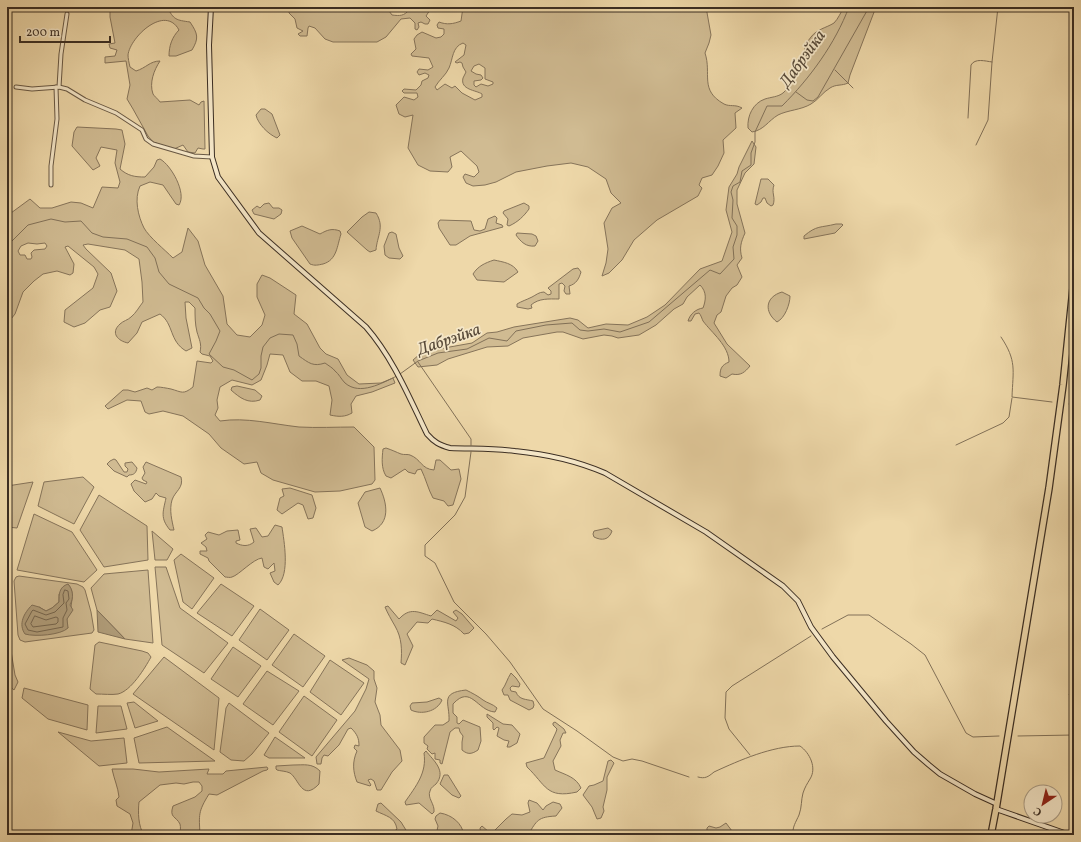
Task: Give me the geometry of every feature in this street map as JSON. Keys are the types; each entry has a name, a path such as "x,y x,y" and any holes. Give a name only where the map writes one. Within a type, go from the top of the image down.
{"highway":[{"path":"991,835 1045,518 1063,385 1074,279"}],"street":[{"path":"211,7 208,45 212,158 218,177 259,233 366,328 377,340 395,370 427,434 432,440 440,445 450,448 514,451 543,455 587,466 605,473 706,532 747,559 783,586 798,601 812,627 833,657 886,721 924,761 940,774 997,806 1070,835"},
{"path":"51,185 51,166 57,119 57,87 67,14"},
{"path":"16,87 32,89 57,87 72,91 85,100 116,114 142,130 146,139 153,144 194,156 212,158"}],"shaded area":[{"path":"110,7 167,7 176,19 190,22 197,36 192,50 176,56 169,56 171,42 179,30 173,23 165,20 149,26 141,32 130,48 128,58 130,67 136,71 153,62 160,61 154,72 152,90 153,94 160,102 190,100 199,105 204,101 205,149 198,148 195,153 188,152 183,145 174,149 153,142 148,136 127,99 130,85 126,61 105,63 105,57 115,56 117,50 110,48 109,44 115,43 110,17"},
{"path":"289,7 386,7 392,15 402,15 409,10 409,7 429,7 430,10 426,16 430,20 428,24 421,22 418,23 419,27 417,30 415,29 415,23 410,18 401,19 386,37 377,42 333,42 325,39 315,28 309,26 307,36 300,36 298,34 303,31 297,28 295,19 289,13"},
{"path":"463,7 706,7 711,35 705,53 711,93 716,99 724,104 742,108 735,113 736,128 723,140 724,153 718,166 712,175 702,178 699,185 702,188 698,196 657,220 634,240 622,260 609,273 602,276 608,249 604,223 612,208 621,203 611,193 606,179 588,167 571,163 547,166 516,172 496,182 473,186 466,183 463,177 465,174 474,177 479,172 477,166 461,151 450,157 452,167 448,172 430,171 418,165 408,148 413,115 405,117 399,114 396,105 404,97 414,100 418,97 417,93 404,93 402,91 404,89 416,90 421,85 422,81 428,78 429,75 425,73 419,75 417,72 419,69 428,70 433,67 429,58 412,56 411,54 416,49 414,39 422,32 436,38 441,37 444,34 444,29 438,28 437,25 439,22 450,24 461,21","holes":["463,43 466,45 464,55 455,62 462,63 466,72 463,78 464,85 469,89 482,94 482,97 475,100 462,93 455,86 452,88 445,84 437,90 435,87 448,71 455,50","479,64 485,68 485,79 493,82 493,84 488,86 481,84 476,87 474,85 474,81 481,80 483,78 481,75 471,71 474,66"]},
{"path":"844,7 876,7 848,83 832,87 811,104 803,108 778,115 763,127 752,132 748,128 748,123 754,107 765,99 779,95 786,91 802,65 805,47 808,41 813,34 834,23"},
{"path":"261,109 265,109 272,114 280,135 277,138 267,131 259,122 256,115"},
{"path":"77,127 122,130 125,144 120,169 129,175 145,177 154,167 157,160 160,159 169,167 177,180 181,194 179,205 176,204 163,185 150,182 140,186 137,202 144,228 173,258 182,252 188,228 198,241 205,265 223,296 227,324 237,335 250,337 262,325 265,315 257,297 257,284 262,275 270,278 296,295 294,314 307,324 320,348 326,354 338,359 347,375 359,384 381,383 393,378 395,383 372,392 356,396 351,404 352,413 344,416 333,416 330,415 332,400 329,386 316,381 302,381 290,372 283,355 270,354 261,380 252,385 232,380 220,387 217,400 218,408 215,415 220,421 249,420 299,427 354,427 374,447 375,480 372,484 340,491 315,492 273,480 261,473 257,462 244,464 221,448 209,434 183,416 163,411 149,414 145,412 141,401 127,400 108,409 105,406 123,390 135,392 147,388 152,390 157,387 162,387 182,392 187,391 193,387 197,361 211,363 213,361 210,356 200,352 201,349 196,326 195,308 189,302 185,302 186,318 192,348 186,351 174,338 168,323 160,314 142,322 137,333 128,343 116,336 117,327 133,315 143,302 139,259 125,250 88,244 83,245 111,273 117,291 110,307 100,310 85,323 74,327 64,322 65,310 93,288 98,274 94,267 68,246 65,247 74,264 73,273 70,275 57,271 43,274 23,292 15,314 7,324 7,212 11,213 30,199 40,208 52,208 71,202 81,203 93,208 102,187 118,188 120,182 115,163 117,150 101,147 96,158 100,166 93,170 72,146 74,132","holes":["28,243 45,243 47,246 45,249 34,250 31,253 31,259 27,259 25,255 20,255 18,251 21,246"]},
{"path":"752,141 756,147 754,164 745,173 737,190 737,204 745,233 741,245 742,258 737,265 742,277 737,285 732,288 726,296 721,312 717,315 714,323 727,344 750,366 742,373 732,374 726,378 720,376 722,367 729,362 723,345 703,321 699,313 695,314 691,321 688,321 694,312 703,308 704,305 705,293 700,285 687,297 683,304 674,309 656,325 639,335 618,338 604,335 583,339 563,332 557,332 523,338 508,346 487,347 448,359 437,365 418,367 413,360 420,354 433,350 472,343 487,333 514,327 570,318 578,320 588,328 606,324 628,325 647,317 665,305 700,269 722,261 732,232 726,210 729,187 737,174"},
{"path":"761,179 768,179 774,185 774,202 771,206 767,203 765,198 763,198 757,205 755,204"},
{"path":"269,203 273,208 279,208 282,210 281,214 274,219 254,214 252,210 257,206 260,208 264,204"},
{"path":"524,203 529,206 527,212 515,223 509,226 507,225 508,219 503,213 504,211"},
{"path":"369,212 376,213 380,223 380,232 376,250 370,252 347,232"},
{"path":"495,216 497,218 496,223 502,225 503,227 470,236 456,245 450,245 439,228 438,223 440,220 471,221 474,230 480,231 485,229 488,219"},
{"path":"836,224 843,225 835,233 804,239 804,236 808,232 816,228"},
{"path":"302,226 320,234 330,230 340,231 341,234 334,256 328,262 315,265 310,264 292,238 290,231"},
{"path":"392,232 396,234 399,248 403,256 400,259 389,258 385,255 384,246 389,233"},
{"path":"517,233 532,234 536,236 538,241 535,246 526,245 518,238 516,235"},
{"path":"494,260 511,265 518,272 504,282 477,280 473,274 475,271 482,265"},
{"path":"578,268 581,272 577,281 569,286 570,294 566,294 564,291 565,286 562,283 559,284 559,299 544,299 537,301 531,305 532,308 528,309 517,307 517,304 539,293 544,292 548,295 551,294 551,291 548,288 573,269"},
{"path":"782,292 790,296 790,299 785,314 777,322 770,314 768,305 772,297"},
{"path":"237,386 255,390 262,396 260,400 248,401 241,398 231,390 232,387"},
{"path":"386,448 414,457 426,468 434,470 436,460 440,460 451,470 459,469 461,479 453,505 448,506 444,501 433,498 421,469 417,470 415,474 408,472 405,469 391,478 386,476 383,470 382,459 383,449"},
{"path":"114,459 124,472 127,472 128,469 125,466 125,463 132,462 137,468 135,472 127,477 114,471 107,464"},
{"path":"146,462 181,477 181,484 173,497 171,504 171,515 174,530 170,530 167,526 163,515 166,498 159,496 156,493 152,499 145,502 134,491 131,484 135,480 146,484 147,482 142,478 145,473 143,467"},
{"path":"83,477 94,487 74,524 38,506 44,482"},
{"path":"33,482 17,528 7,527 7,486"},
{"path":"290,488 312,495 316,508 313,518 308,519 303,505 298,503 282,514 277,510 280,498 284,496 282,489"},
{"path":"380,488 386,506 385,518 378,527 372,531 365,527 358,503 365,492"},
{"path":"99,495 147,526 148,560 104,567 80,530"},
{"path":"34,514 72,532 97,570 84,582 17,570"},
{"path":"275,525 282,527 285,557 284,573 282,580 278,585 274,582 270,573 275,571 274,563 268,569 264,567 262,558 254,561 235,576 225,577 209,561 208,558 200,554 200,551 207,551 206,547 201,543 207,539 205,535 208,532 219,535 227,531 238,530 240,540 236,541 236,543 247,545 254,542 250,529 256,528 262,537 268,536"},
{"path":"608,528 612,531 607,538 600,539 594,537 594,531"},
{"path":"152,531 173,549 167,560 155,560"},
{"path":"181,554 214,578 192,609 183,602 174,560"},
{"path":"155,567 166,567 180,608 228,643 204,673 162,645"},
{"path":"148,570 153,643 125,639 97,610 91,588 104,574"},
{"path":"19,576 77,584 83,587 91,612 94,630 92,633 25,642 20,640 18,635 14,581 16,577","holes":["68,584 72,591 72,598 71,613 67,620 68,628 39,607 46,611 52,608 59,602 59,594"]},
{"path":"221,584 254,606 232,636 197,613"},
{"path":"388,606 399,619 403,615 411,612 418,612 431,616 437,610 456,621 458,618 453,612 456,610 462,614 474,628 469,633 464,634 453,626 441,621 432,619 428,623 417,622 407,634 413,646 405,665 401,663 400,640 385,607"},
{"path":"260,609 289,630 267,660 239,640"},
{"path":"7,632 15,675 18,682 14,690 7,684"},
{"path":"294,634 325,656 303,687 272,665"},
{"path":"99,642 142,651 148,653 151,657 133,684 123,692 118,694 96,694 90,689 95,645"},
{"path":"233,647 261,666 238,697 211,679"},
{"path":"164,657 219,698 214,750 133,694"},
{"path":"349,658 367,665 374,671 374,679 377,688 375,702 380,715 381,725 400,750 402,761 392,772 381,790 377,790 374,781 371,779 368,780 371,785 370,786 357,782 354,759 357,751 354,748 355,745 359,746 359,743 355,732 351,728 348,729 339,745 328,756 324,755 321,764 317,764 316,757 355,711 366,689 369,679 342,660"},
{"path":"330,660 364,683 341,715 310,692"},
{"path":"267,671 299,691 273,725 243,704"},
{"path":"511,673 520,684 519,687 512,686 510,688 511,691 516,692 521,698 533,701 533,708 529,710 510,700 508,695 504,695 502,690"},
{"path":"24,688 88,705 87,730 48,719 22,698"},
{"path":"466,690 497,708 495,712 489,711 469,697 459,699 453,704 453,713 457,717 457,723 459,724 463,720 480,727 481,741 478,750 472,753 466,753 462,750 463,736 459,728 455,728 450,732 442,764 440,763 440,760 435,759 435,753 432,754 427,749 428,746 424,743 424,737 435,725 443,725 449,721 449,696 458,691"},
{"path":"304,696 337,720 312,756 279,732"},
{"path":"439,698 442,700 440,704 433,710 419,712 411,710 410,706 412,703 427,702"},
{"path":"134,702 158,721 135,728 127,703"},
{"path":"229,703 269,733 252,754 244,761 231,760 220,752 226,708"},
{"path":"98,706 121,706 127,729 96,733"},
{"path":"487,714 503,724 512,725 520,734 517,743 507,747 509,741 497,736 499,728 497,727 494,730 493,729 493,723 487,717"},
{"path":"555,722 564,729 566,733 563,733 560,740 561,746 553,761 555,770 570,777 579,784 581,788 577,792 559,794 553,792 543,785 527,767 526,763 544,758 557,729 553,725"},
{"path":"167,727 215,761 139,763 134,738"},
{"path":"58,732 91,741 124,738 127,763 99,766"},
{"path":"275,737 305,758 269,758 264,755"},
{"path":"426,751 440,770 439,779 431,788 429,794 434,809 432,814 419,803 406,805 405,802 420,779 424,767 424,753"},
{"path":"611,760 614,763 607,777 607,790 603,807 604,811 601,818 597,819 592,807 583,795 589,786 603,781 608,761"},
{"path":"308,765 317,768 320,771 319,784 309,791 305,790 290,773 276,769 276,766"},
{"path":"267,767 267,770 217,795 209,794 200,813 200,835 180,835 180,824 172,815 173,806 195,797 202,791 202,786 199,782 160,785 139,802 140,823 144,835 131,835 133,823 130,814 117,806 116,800 119,797 112,769 133,769 159,772 209,769 207,774 223,774 226,771"},
{"path":"444,775 448,775 461,796 459,798 452,795 440,784"},
{"path":"529,800 537,803 543,810 546,806 553,802 560,804 562,808 556,816 545,817 539,820 528,835 481,835 480,828 482,826 489,832 493,832 512,814 522,815 530,812 528,803"},
{"path":"381,803 401,822 409,835 383,835 392,833 397,829 392,819 376,811 378,804"},
{"path":"440,813 456,820 459,823 464,835 436,835 438,826 435,819"},
{"path":"726,823 735,835 702,835 702,832 707,833 707,828 709,826 716,828"}],"water":[{"path":"68,584 72,591 70,605 73,610 67,619 68,628 48,635 25,634 22,623 24,615 29,608 32,605 46,611 52,608 59,602 59,594 61,589"},
{"path":"97,610 125,639 98,632"}],"waterway":[{"name":"Дабрэйка","path":"400,374 418,361 438,353 467,349 489,338 507,341 516,331 546,325 572,323 580,330 588,331 604,329 620,332 649,322 710,270 720,274 734,259 733,247 737,235 737,226 732,218 733,200 731,192 733,186 740,182 742,171 751,165 751,153 755,142 755,132 767,106 782,106 812,72 837,34 849,7"},
{"path":"976,145 988,120 998,7"},
{"path":"796,92 807,100 813,101 818,97 868,9"},
{"path":"968,118 971,65 975,61 992,62"},
{"path":"835,70 853,88"},
{"name":"Дабрэйка","path":"7,252 10,249 11,242 28,225 51,219 65,222 81,221 92,233 103,237 127,239 147,247 155,258 159,272 169,284 198,298 220,331 209,354 223,367 234,370 252,380 259,374 263,347 270,338 279,334 293,335 297,344 299,356 311,364 317,365 325,363 351,387 371,387 397,376"},
{"path":"1001,337 1012,359 1012,397 1052,402"},
{"path":"418,362 471,439 471,445"},
{"path":"956,445 1003,423 1009,417 1012,398"},
{"path":"1069,404 1074,404"},
{"path":"471,452 465,497 455,515 425,545 425,556 435,563 454,602 486,634 510,662 543,709 613,757 623,761 632,759 642,761 689,777"},
{"path":"822,629 848,615 869,615 925,655 966,733 973,737 999,736"},
{"path":"750,755 729,729 725,718 726,692 732,686 811,636"},
{"path":"1069,695 1074,700"},
{"path":"1018,736 1074,735"},
{"path":"698,777 706,777 756,754 778,748 800,746 807,753 813,766 813,770 803,793 800,812 794,827 793,835"}]}
